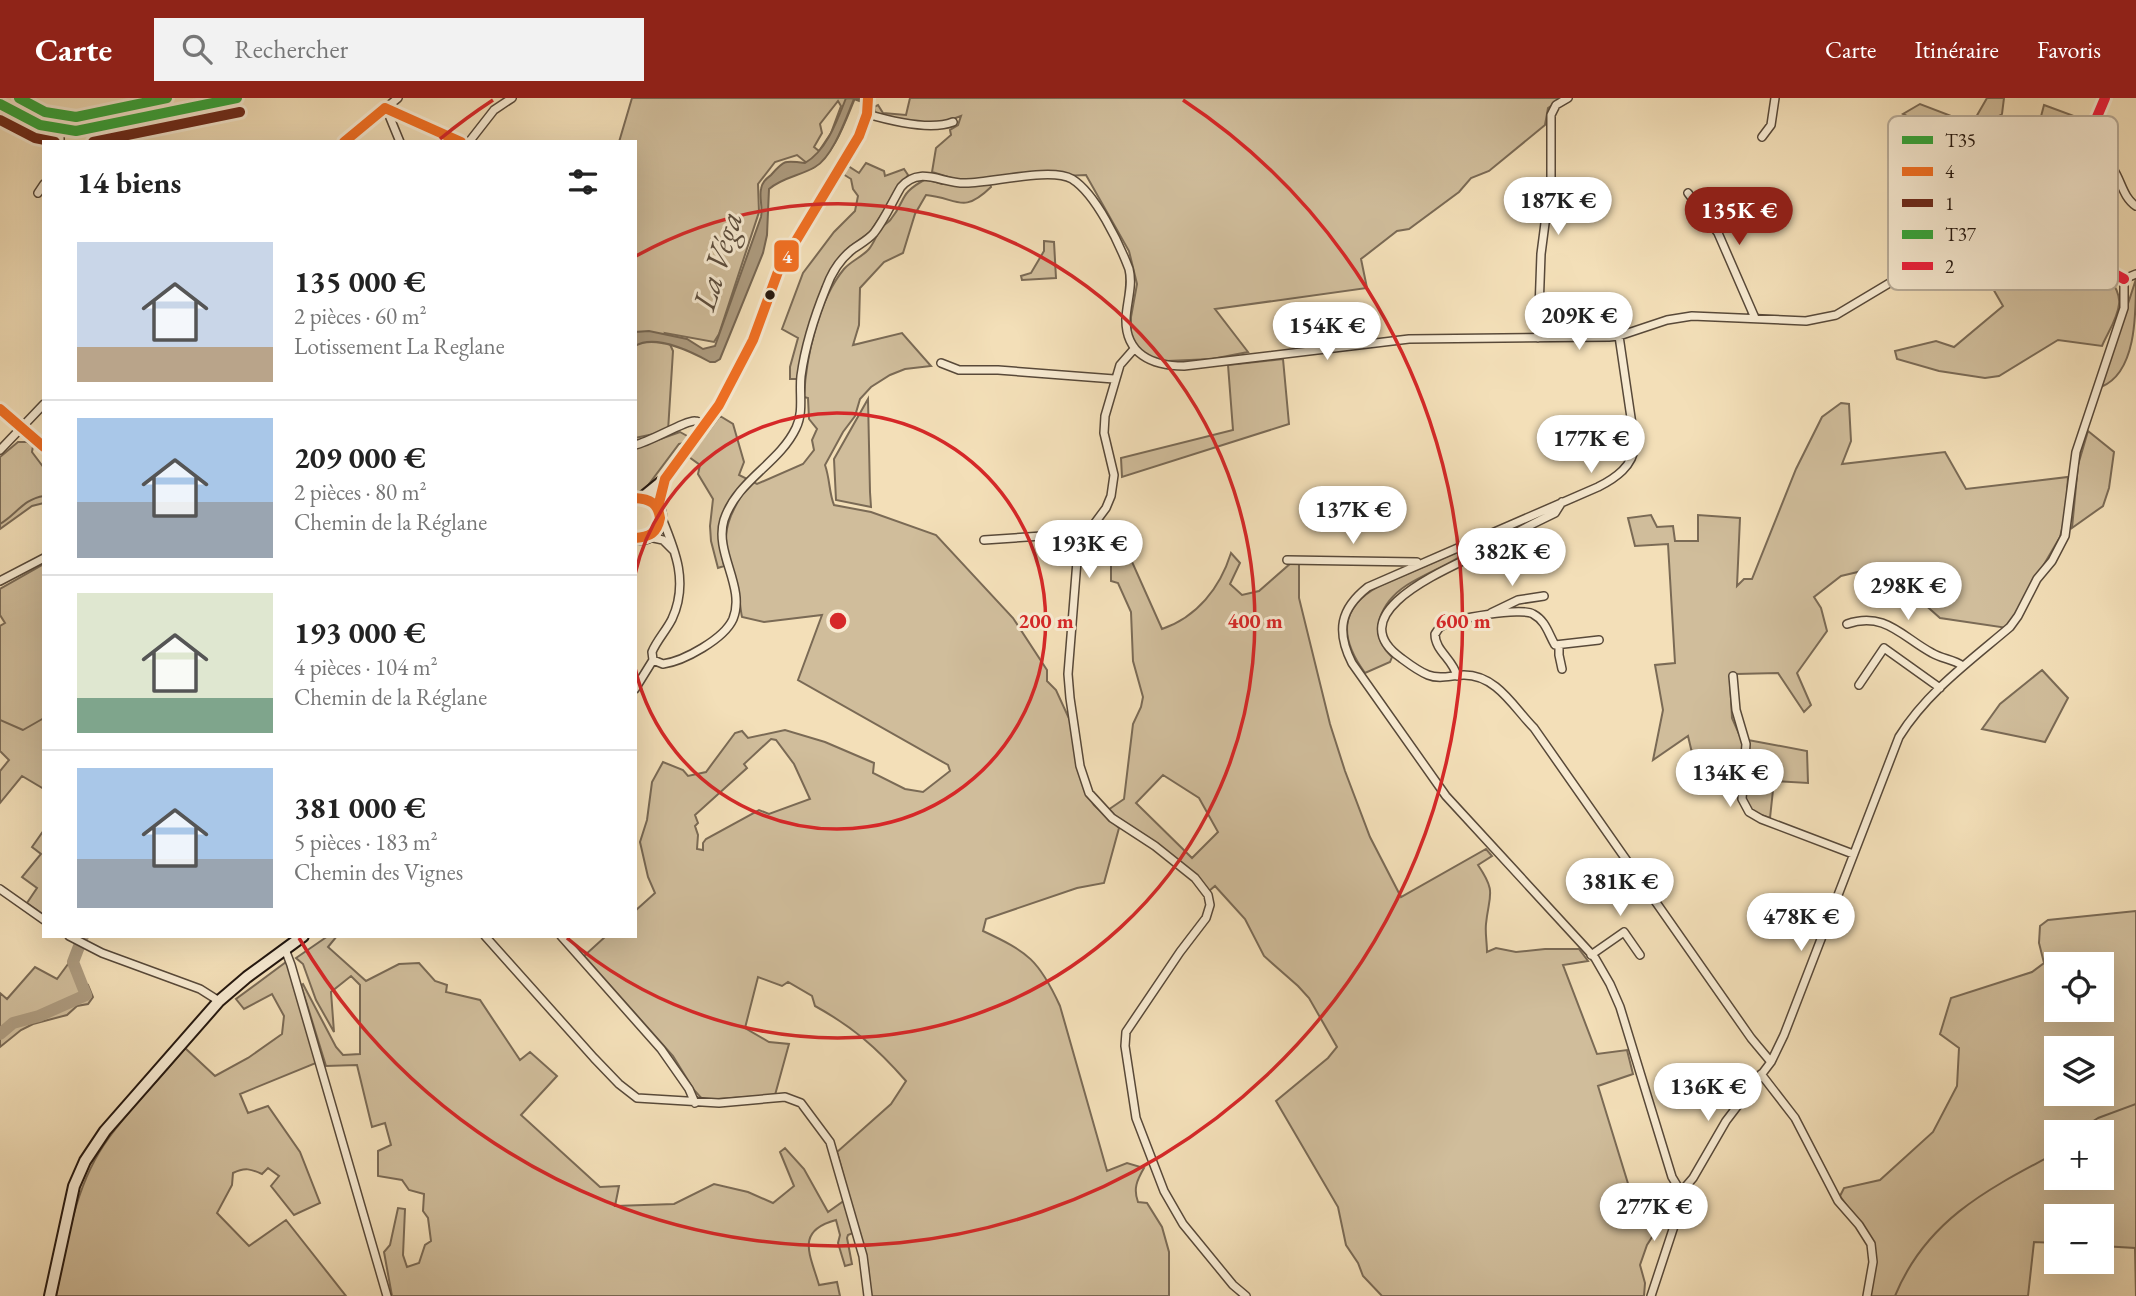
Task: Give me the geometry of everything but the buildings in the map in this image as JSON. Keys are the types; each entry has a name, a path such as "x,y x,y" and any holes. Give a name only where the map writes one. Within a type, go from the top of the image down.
{"main road":[{"path":"0,104 40,125 83,130 237,98"},
{"path":"639,497 665,479 706,425 753,340 779,269 859,136 867,114 868,98"},
{"path":"640,540 660,524 659,511 665,479"},
{"path":"639,497 654,502 659,511"},
{"path":"50,1296 68,1206 85,1161 105,1131 219,1001 247,976 300,938"}],"street":[{"path":"346,140 398,98"},
{"path":"471,140 494,110 512,98"},
{"path":"1538,338 1541,254 1550,177 1550,115 1556,105 1568,98"},
{"path":"1762,137 1771,125 1775,98"},
{"path":"2097,116 2105,98"},
{"path":"385,107 399,140"},
{"path":"385,107 458,140"},
{"path":"867,114 936,126 953,122"},
{"path":"122,123 127,140"},
{"path":"60,129 60,140"},
{"path":"653,660 668,663 711,643 732,620 736,608 735,595 721,532 726,516 742,488 780,450 797,427 804,362 826,287 838,265 875,232 901,187 911,178 926,176 965,183 1057,174 1075,181 1098,209 1129,269 1131,279 1126,319 1128,337 1134,349 1143,357 1166,366 1387,341 1619,336 1681,317 1815,320 1836,316 1888,284"},
{"path":"2118,180 2123,191 2136,206"},
{"path":"38,193 42,187"},
{"path":"1688,193 1718,233 1755,318"},
{"path":"2118,276 2124,279 2136,274"},
{"path":"1681,1192 1693,1178 1726,1121 1770,1062 1791,1018 1899,737 1913,716 1940,688 2014,622 2030,590 2052,561 2065,536 2076,452 2124,308 2124,279"},
{"path":"1619,336 1635,437 1634,453 1624,470 1610,482 1379,581 1357,595 1349,606 1342,633 1346,652 1439,788 1591,955 1610,984 1620,1007 1672,1177 1681,1192 1681,1205 1651,1296"},
{"path":"1134,349 1120,365 1114,379 1104,425 1113,468 1111,496 1106,508 1086,533 1077,561 1069,685 1083,778 1095,801 1112,818 1183,868 1205,888 1210,901 1206,918 1126,1032 1125,1046 1136,1118 1164,1191 1183,1224 1233,1285 1246,1296"},
{"path":"942,363 960,370 999,370 1114,379"},
{"path":"0,450 42,406"},
{"path":"0,408 42,445"},
{"path":"637,444 658,438 688,422 696,421 706,425"},
{"path":"1562,502 1555,513 1416,584 1398,600 1385,619 1382,636 1389,649 1428,676 1473,676 1493,685 1534,729 1770,1062"},
{"path":"637,686 653,660 652,650 672,618 681,578 677,554 659,511"},
{"path":"984,540 1086,533"},
{"path":"640,540 663,540 677,554"},
{"path":"0,582 42,559"},
{"path":"1287,560 1421,562"},
{"path":"1457,676 1454,666 1436,643 1437,630 1445,624 1491,613 1518,600 1544,596"},
{"path":"1491,613 1499,615 1519,610 1533,613 1547,627 1553,642 1559,646 1600,640"},
{"path":"1847,624 1885,622 1933,654 1952,659 1963,666"},
{"path":"1559,646 1562,669"},
{"path":"1859,685 1884,649 1940,688"},
{"path":"1733,676 1736,710 1746,744 1742,790 1744,806 1761,819 1853,854"},
{"path":"0,889 42,919"},
{"path":"1591,955 1624,932 1640,955"},
{"path":"73,938 200,989 219,1001"},
{"path":"487,938 630,1095 644,1100 695,1103 785,1097 801,1103 830,1142 863,1256 868,1296"},
{"path":"563,938 661,1049 689,1089 695,1103"},
{"path":"285,949 328,1086 387,1296"},
{"path":"1761,1074 1795,1118 1838,1201 1871,1244 1873,1262 1867,1296"}],"shaded area":[{"path":"632,98 855,98 838,136 821,162 813,168 797,155 775,162 758,184 759,212 719,334 714,342 665,333 673,351 668,431 637,438 637,140 620,140","holes":["838,101 841,106 831,133 819,151 814,147 822,133 820,124"]},
{"path":"846,98 863,99 862,102 854,99 838,136 822,162 769,189 767,235 763,253 720,359 710,362 684,349 663,343 637,345 637,332 649,331 687,339 703,349 715,346 761,217 762,184 782,164 805,163 813,157 839,116"},
{"path":"910,98 1563,98 1548,108 1545,125 1489,171 1471,178 1459,192 1409,229 1397,231 1361,259 1367,288 1215,309 1248,352 1212,359 1167,361 1157,360 1138,349 1131,335 1131,317 1137,284 1129,251 1086,175 968,180 932,172 936,148 951,135 950,130 958,125 961,116 941,123 923,124 896,120 875,112 874,107 878,105 883,113 906,115"},
{"path":"1987,98 2004,98 2002,114 1977,116"},
{"path":"1920,104 1951,116 1903,114"},
{"path":"2044,105 2074,116 2041,116"},
{"path":"866,163 884,171 885,176 904,169 908,175 870,232 848,248 834,264 819,297 798,379 790,379 790,367 798,338 782,329 803,273 834,232 855,211 858,196 851,179 843,174 848,166 859,173"},
{"path":"926,179 942,184 990,184 991,187 981,196 966,203 926,195 915,214 903,253 884,262 860,288 859,325 853,345 902,333 931,366 905,369 890,375 871,387 860,399 855,416 825,465 831,496 834,505 871,512 936,535 1013,618 1047,670 1047,681 1056,690 1072,725 1079,773 1085,791 1094,805 1119,828 1104,883 1077,888 986,919 983,931 1022,952 1038,968 1053,990 1060,1006 1107,1171 1127,1163 1144,1168 1136,1185 1136,1193 1138,1202 1147,1203 1162,1227 1169,1252 1169,1296 871,1296 868,1266 837,1152 891,1104 906,1081 864,1039 815,1006 812,996 788,982 782,986 758,977 745,1028 769,1042 789,1044 775,1095 703,1100 673,1056 584,956 604,938 637,938 637,909 655,893 648,877 640,842 647,820 652,782 663,762 683,770 688,776 706,772 735,733 742,731 748,738 785,730 825,742 874,763 873,773 905,789 923,792 950,771 948,765 798,680 822,615 764,622 742,617 726,544 728,523 740,498 734,495 724,512 720,538 724,566 718,568 711,541 713,499 698,474 700,465 689,457 720,416 733,424 744,462 739,475 757,484 803,464 814,450 812,440 817,429 809,419 808,398 804,397 807,365 820,313 844,269 869,249 907,193","holes":["771,739 776,740 794,764 810,799 769,814 759,810 706,839 703,850 697,849 698,835 695,826 698,823 695,815 747,768 744,764"]},
{"path":"1044,241 1054,242 1056,278 1022,280 1021,276 1031,273 1044,251"},
{"path":"2136,279 2132,342 2121,369 2113,380 2101,387"},
{"path":"1994,290 2116,290 2119,296 2117,315 2102,346 2058,340 1999,376 1985,378 1939,371 1897,359 1895,351 1936,341 1954,347 2003,306"},
{"path":"1283,359 1289,424 1122,477 1121,458 1233,430 1228,365"},
{"path":"868,399 871,507 836,500 834,459"},
{"path":"1841,403 1849,404 1851,441 1842,464 1945,452 1966,489 2068,477 2066,513 2060,537 2007,628 1940,618 1905,590 1886,591 1883,566 1841,576 1814,597 1821,608 1827,631 1797,673 1811,705 1804,712 1778,673 1736,674 1730,679 1732,718 1743,743 1739,795 1701,791 1688,736 1653,760 1663,710 1655,665 1675,663 1668,544 1635,546 1628,518 1651,515 1657,527 1673,526 1675,541 1698,541 1698,515 1740,518 1737,586 1744,579 1752,579 1796,469 1822,417"},
{"path":"2088,431 2114,452 2109,488 2103,506 2072,528 2078,465"},
{"path":"680,432 689,437 685,443 679,444 643,492 637,493 637,447"},
{"path":"18,442 27,442 33,446 32,452 42,465 42,504 32,506 0,529 0,457"},
{"path":"1110,539 1129,555 1162,629 1186,617 1206,600 1231,553 1240,563 1230,584 1242,595 1259,591 1291,563 1299,562 1299,598 1330,724 1370,837 1401,897 1486,849 1492,856 1478,865 1490,888 1486,927 1487,952 1496,948 1516,952 1579,949 1588,961 1563,965 1597,1054 1627,1050 1633,1074 1598,1086 1634,1203 1658,1202 1656,1231 1647,1245 1640,1265 1645,1283 1644,1296 1382,1296 1363,1276 1346,1245 1338,1207 1276,1101 1328,1058 1337,1047 1309,998 1264,956 1245,919 1215,886 1209,891 1108,810 1124,799 1133,724 1143,697 1133,661 1131,612 1118,583 1111,581 1111,563 1102,558 1097,542","holes":["1163,775 1199,798 1218,832 1192,858 1136,803"]},
{"path":"1478,543 1453,561 1407,585 1390,600 1380,618 1378,628 1384,648 1392,657 1390,662 1365,673 1351,648 1348,636 1347,625 1356,604 1379,586"},
{"path":"42,565 42,788 22,776 0,803 0,771 9,760 0,751 0,626 5,623 0,615 0,589"},
{"path":"2042,670 2068,698 2045,742 1982,729 2000,704"},
{"path":"1748,740 1807,751 1808,783 1774,781 1770,818 1752,812 1745,802"},
{"path":"42,833 42,914 27,903 37,888 22,877 41,854 32,847"},
{"path":"2136,911 2136,1296 2135,1248 2114,1247 2114,1204 2044,1204 2044,1242 2034,1242 2028,1296 1870,1296 1875,1262 1872,1242 1840,1196 1844,1188 1880,1180 1933,1132 1957,1086 1959,1048 1940,1034 1951,998 2032,972 2044,963 2039,943 2040,926 2048,920"},
{"path":"325,938 335,938 328,947 366,981 399,964 419,963 435,981 447,985 446,992 480,1000 520,1060 530,1052 557,1076 521,1115 600,1187 619,1186 615,1206 674,1204 714,1184 748,1192 773,1203 794,1186 780,1152 785,1148 804,1169 828,1212 845,1200 853,1233 847,1238 852,1264 845,1266 838,1243 840,1235 836,1220 815,1230 809,1245 819,1285 837,1282 840,1296 392,1296 384,1252 390,1245 398,1208 405,1209 403,1255 407,1267 419,1263 425,1245 431,1241 428,1218 423,1211 424,1194 409,1190 402,1180 378,1176 378,1151 391,1145 385,1123 372,1127 357,1065 326,1066 301,985 303,984 336,1047 343,1055 360,1054 360,985 351,976 331,992 334,1032 316,1000 303,964 296,958"},
{"path":"71,960 71,969 79,987 88,985 93,997 88,1004 77,1006 67,1015 33,1024 0,1047 0,993 7,999 35,967 57,979"},
{"path":"286,962 316,1063 240,1094 248,1113 268,1106 300,1152 320,1203 294,1215 271,1186 279,1176 268,1168 262,1174 245,1169 233,1173 232,1185 217,1213 249,1246 286,1220 346,1296 56,1296 80,1194 108,1139 185,1048 215,1076 248,1058 282,1034 284,1016 272,994 244,1009 236,999"}],"waterway":[{"path":"0,524 25,504 42,497"},
{"path":"0,720 23,730 42,719"},
{"name":"La Véga","path":"0,1034 13,1023 39,1016 86,995 73,962 82,938"},
{"path":"2095,1120 2136,1104"},
{"path":"1895,1296 1908,1270 1942,1227 1983,1194 2044,1160"}],"transit line":[{"name":"T37","path":"19,98 45,112 76,117 167,98"},
{"name":"T35","path":"0,104 40,125 76,131 237,98"},
{"name":"4","path":"658,507 665,479 719,405 753,340 779,269 859,136 867,114 868,98"},
{"name":"2","path":"2097,116 2105,98"},
{"name":"4","path":"385,108 457,140"},
{"name":"4","path":"346,140 385,108"},
{"name":"1","path":"103,140 240,112"},
{"name":"1","path":"0,120 35,138 45,140"},
{"name":"2","path":"2118,276 2124,279"},
{"name":"4","path":"0,409 42,445"},
{"name":"4","path":"637,498 652,503 660,518 652,533 637,538"}]}
